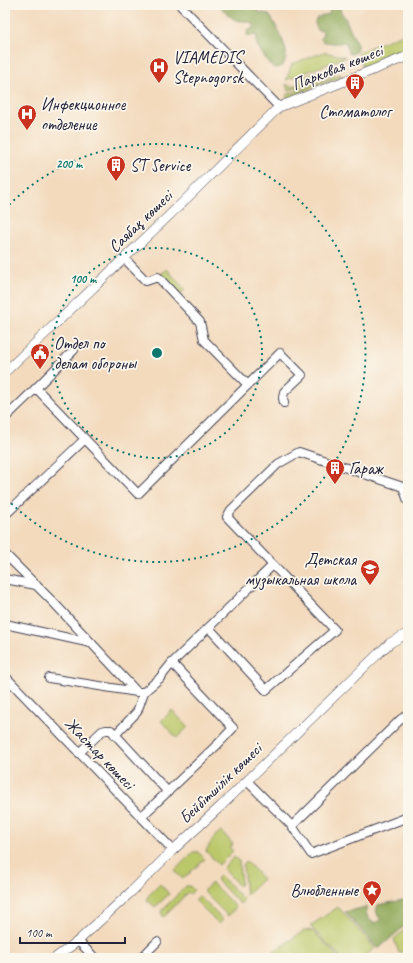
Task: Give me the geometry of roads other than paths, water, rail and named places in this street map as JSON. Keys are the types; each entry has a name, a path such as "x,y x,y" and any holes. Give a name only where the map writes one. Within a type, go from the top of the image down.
{"street":[{"path":"180,5 279,107"},
{"name":"Парковая көшесі","path":"279,107 408,56"},
{"name":"Саябақ көшесі","path":"5,372 279,107"},
{"path":"124,258 146,281 158,277 200,322 204,340 248,385"},
{"path":"5,418 74,350"},
{"path":"36,388 138,494 280,353 302,375 284,392 284,403"},
{"path":"5,515 85,439"},
{"path":"209,628 266,690 335,630 227,516 231,510 278,464 299,452 403,487 406,489 408,501"},
{"path":"5,554 91,643 141,692"},
{"path":"115,735 137,712 141,692 159,679 172,663 273,565"},
{"path":"5,579 36,585"},
{"path":"5,624 91,643"},
{"name":"Бейбітшілік көшесі","path":"55,958 78,941 132,891 379,653 390,643 408,632"},
{"path":"141,817 233,728 172,663"},
{"name":"Жастар көшесі","path":"5,676 173,850"},
{"path":"49,678 141,692"},
{"path":"292,826 401,719 408,715"},
{"path":"79,754 102,731 111,730 168,792"},
{"path":"247,781 292,826 311,854 408,817"},
{"path":"78,941 95,958"},
{"path":"141,958 157,942"}],"place":[{"name":"VIAMEDIS Stepnogorsk","path":"159,84"},
{"name":"Стоматолог","path":"355,100"},
{"name":"Инфекционное отделение","path":"27,131"},
{"name":"ST Service","path":"116,182"},
{"name":"Отдел по делам обороны","path":"40,370"},
{"name":"Гараж","path":"335,485"},
{"name":"Детская музыкальная школа","path":"370,586"},
{"name":"Влюбленные","path":"372,907"}]}
